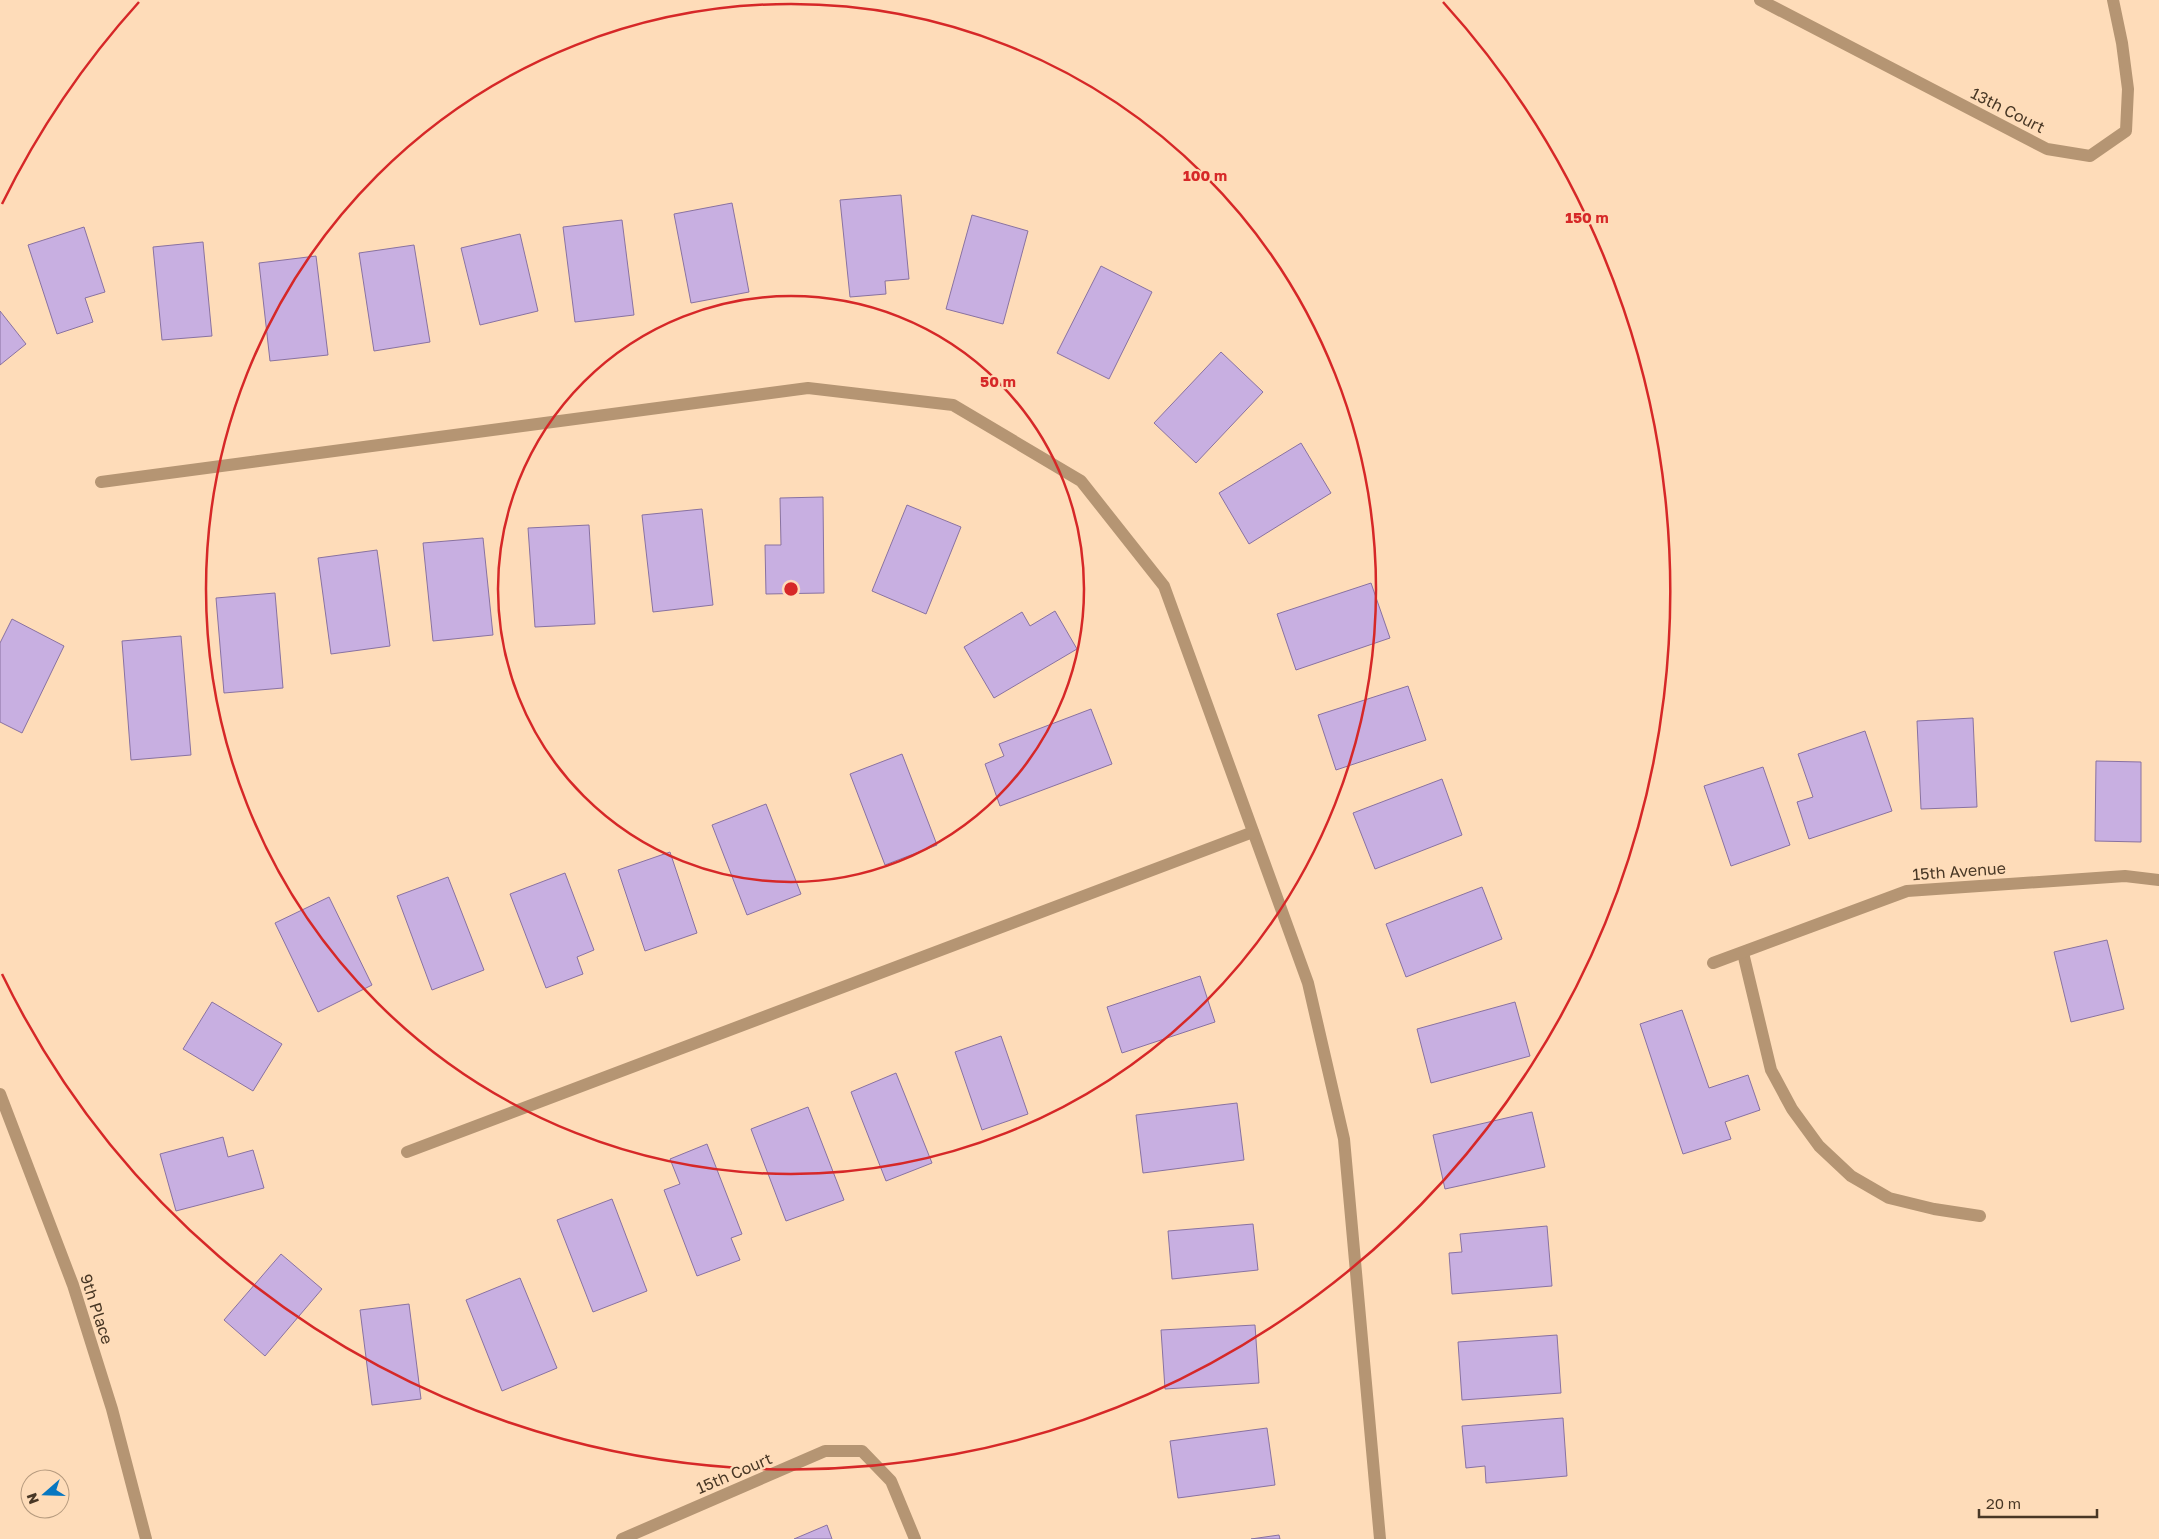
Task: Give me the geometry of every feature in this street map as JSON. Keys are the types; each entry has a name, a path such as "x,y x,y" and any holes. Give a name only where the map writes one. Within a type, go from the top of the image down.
{"street":[{"name":"13th Court","path":"1760,0 2047,148 2090,156 2126,131 2128,88 2122,43 2113,0"},
{"path":"101,482 808,388 953,405 1081,481 1164,586 1308,983 1344,1139 1380,1539"},
{"path":"407,1152 1254,832"},
{"name":"15th Avenue","path":"1713,963 1907,891 2125,876 2159,880"},
{"path":"1743,953 1771,1070 1792,1109 1820,1146 1851,1176 1889,1198 1934,1209 1980,1216"},
{"name":"9th Place","path":"0,1094 73,1285 112,1409 146,1539"},
{"name":"15th Court","path":"622,1539 825,1451 862,1451 891,1481 915,1539"}],"building":[{"path":"901,195 909,279 885,281 886,294 850,297 840,200"},
{"path":"732,203 749,292 691,303 674,214"},
{"path":"972,215 1028,231 1003,324 946,309"},
{"path":"622,220 634,315 575,322 563,227"},
{"path":"84,227 105,292 85,298 93,322 57,334 28,245"},
{"path":"520,234 538,311 480,325 461,248"},
{"path":"203,242 212,336 162,340 153,247"},
{"path":"414,245 430,342 374,351 359,253"},
{"path":"316,256 328,355 270,361 259,263"},
{"path":"1101,266 1152,292 1109,379 1057,353"},
{"path":"0,311 26,344 0,365"},
{"path":"1221,352 1263,392 1196,463 1154,423"},
{"path":"1301,443 1331,493 1249,544 1219,493"},
{"path":"823,497 824,593 766,594 765,545 781,545 780,498"},
{"path":"907,505 961,527 926,614 872,591"},
{"path":"702,509 713,605 653,612 642,515"},
{"path":"589,525 595,624 535,627 528,528"},
{"path":"483,538 493,635 433,641 423,543"},
{"path":"377,550 390,646 331,654 318,558"},
{"path":"1371,583 1390,638 1296,670 1277,614"},
{"path":"275,593 283,688 224,693 216,598"},
{"path":"1055,611 1077,649 994,698 964,647 1022,612 1030,626"},
{"path":"12,619 64,646 22,733 0,722 0,643"},
{"path":"181,636 191,755 131,760 122,641"},
{"path":"1408,686 1426,740 1336,770 1318,715"},
{"path":"1091,709 1112,764 1000,806 985,764 1004,756 999,744"},
{"path":"1973,718 1977,807 1921,809 1917,721"},
{"path":"1865,731 1892,811 1809,839 1797,802 1813,797 1798,754"},
{"path":"902,754 937,845 885,865 850,774"},
{"path":"2096,761 2141,762 2141,842 2095,841"},
{"path":"1763,767 1790,845 1731,866 1704,786"},
{"path":"1442,779 1462,835 1375,869 1353,813"},
{"path":"766,804 801,894 747,915 712,825"},
{"path":"670,852 697,933 645,951 618,870"},
{"path":"565,873 594,950 577,957 583,974 546,988 510,894"},
{"path":"448,877 484,970 432,990 397,896"},
{"path":"1482,887 1502,939 1406,977 1386,924"},
{"path":"329,897 372,985 318,1012 275,923"},
{"path":"2107,940 2124,1009 2071,1022 2054,952"},
{"path":"1200,976 1215,1022 1122,1053 1107,1007"},
{"path":"212,1002 282,1044 253,1091 183,1049"},
{"path":"1515,1002 1530,1056 1431,1083 1417,1029"},
{"path":"1682,1010 1709,1088 1748,1075 1760,1110 1725,1122 1731,1139 1683,1154 1640,1024"},
{"path":"1001,1036 1028,1114 982,1130 955,1052"},
{"path":"896,1073 932,1163 886,1181 851,1092"},
{"path":"1237,1103 1244,1160 1143,1173 1136,1115"},
{"path":"808,1107 844,1200 786,1221 751,1129"},
{"path":"1532,1112 1545,1167 1445,1189 1433,1135"},
{"path":"223,1137 228,1157 253,1150 264,1188 176,1211 160,1154"},
{"path":"707,1144 742,1234 731,1238 740,1260 697,1276 664,1190 680,1184 670,1159"},
{"path":"612,1199 647,1291 593,1312 557,1220"},
{"path":"1253,1224 1258,1270 1172,1279 1168,1231"},
{"path":"1547,1226 1552,1286 1452,1294 1449,1253 1462,1252 1460,1234"},
{"path":"281,1254 322,1289 265,1356 224,1320"},
{"path":"520,1278 557,1368 502,1391 466,1300"},
{"path":"409,1304 421,1399 372,1405 360,1310"},
{"path":"1255,1325 1259,1383 1165,1389 1161,1330"},
{"path":"1557,1335 1561,1393 1462,1400 1458,1342"},
{"path":"1563,1418 1567,1476 1486,1483 1485,1466 1466,1468 1462,1426"},
{"path":"1267,1428 1275,1485 1178,1498 1170,1441"},
{"path":"827,1525 832,1539 794,1539"},
{"path":"1279,1535 1280,1539 1251,1539"}]}
